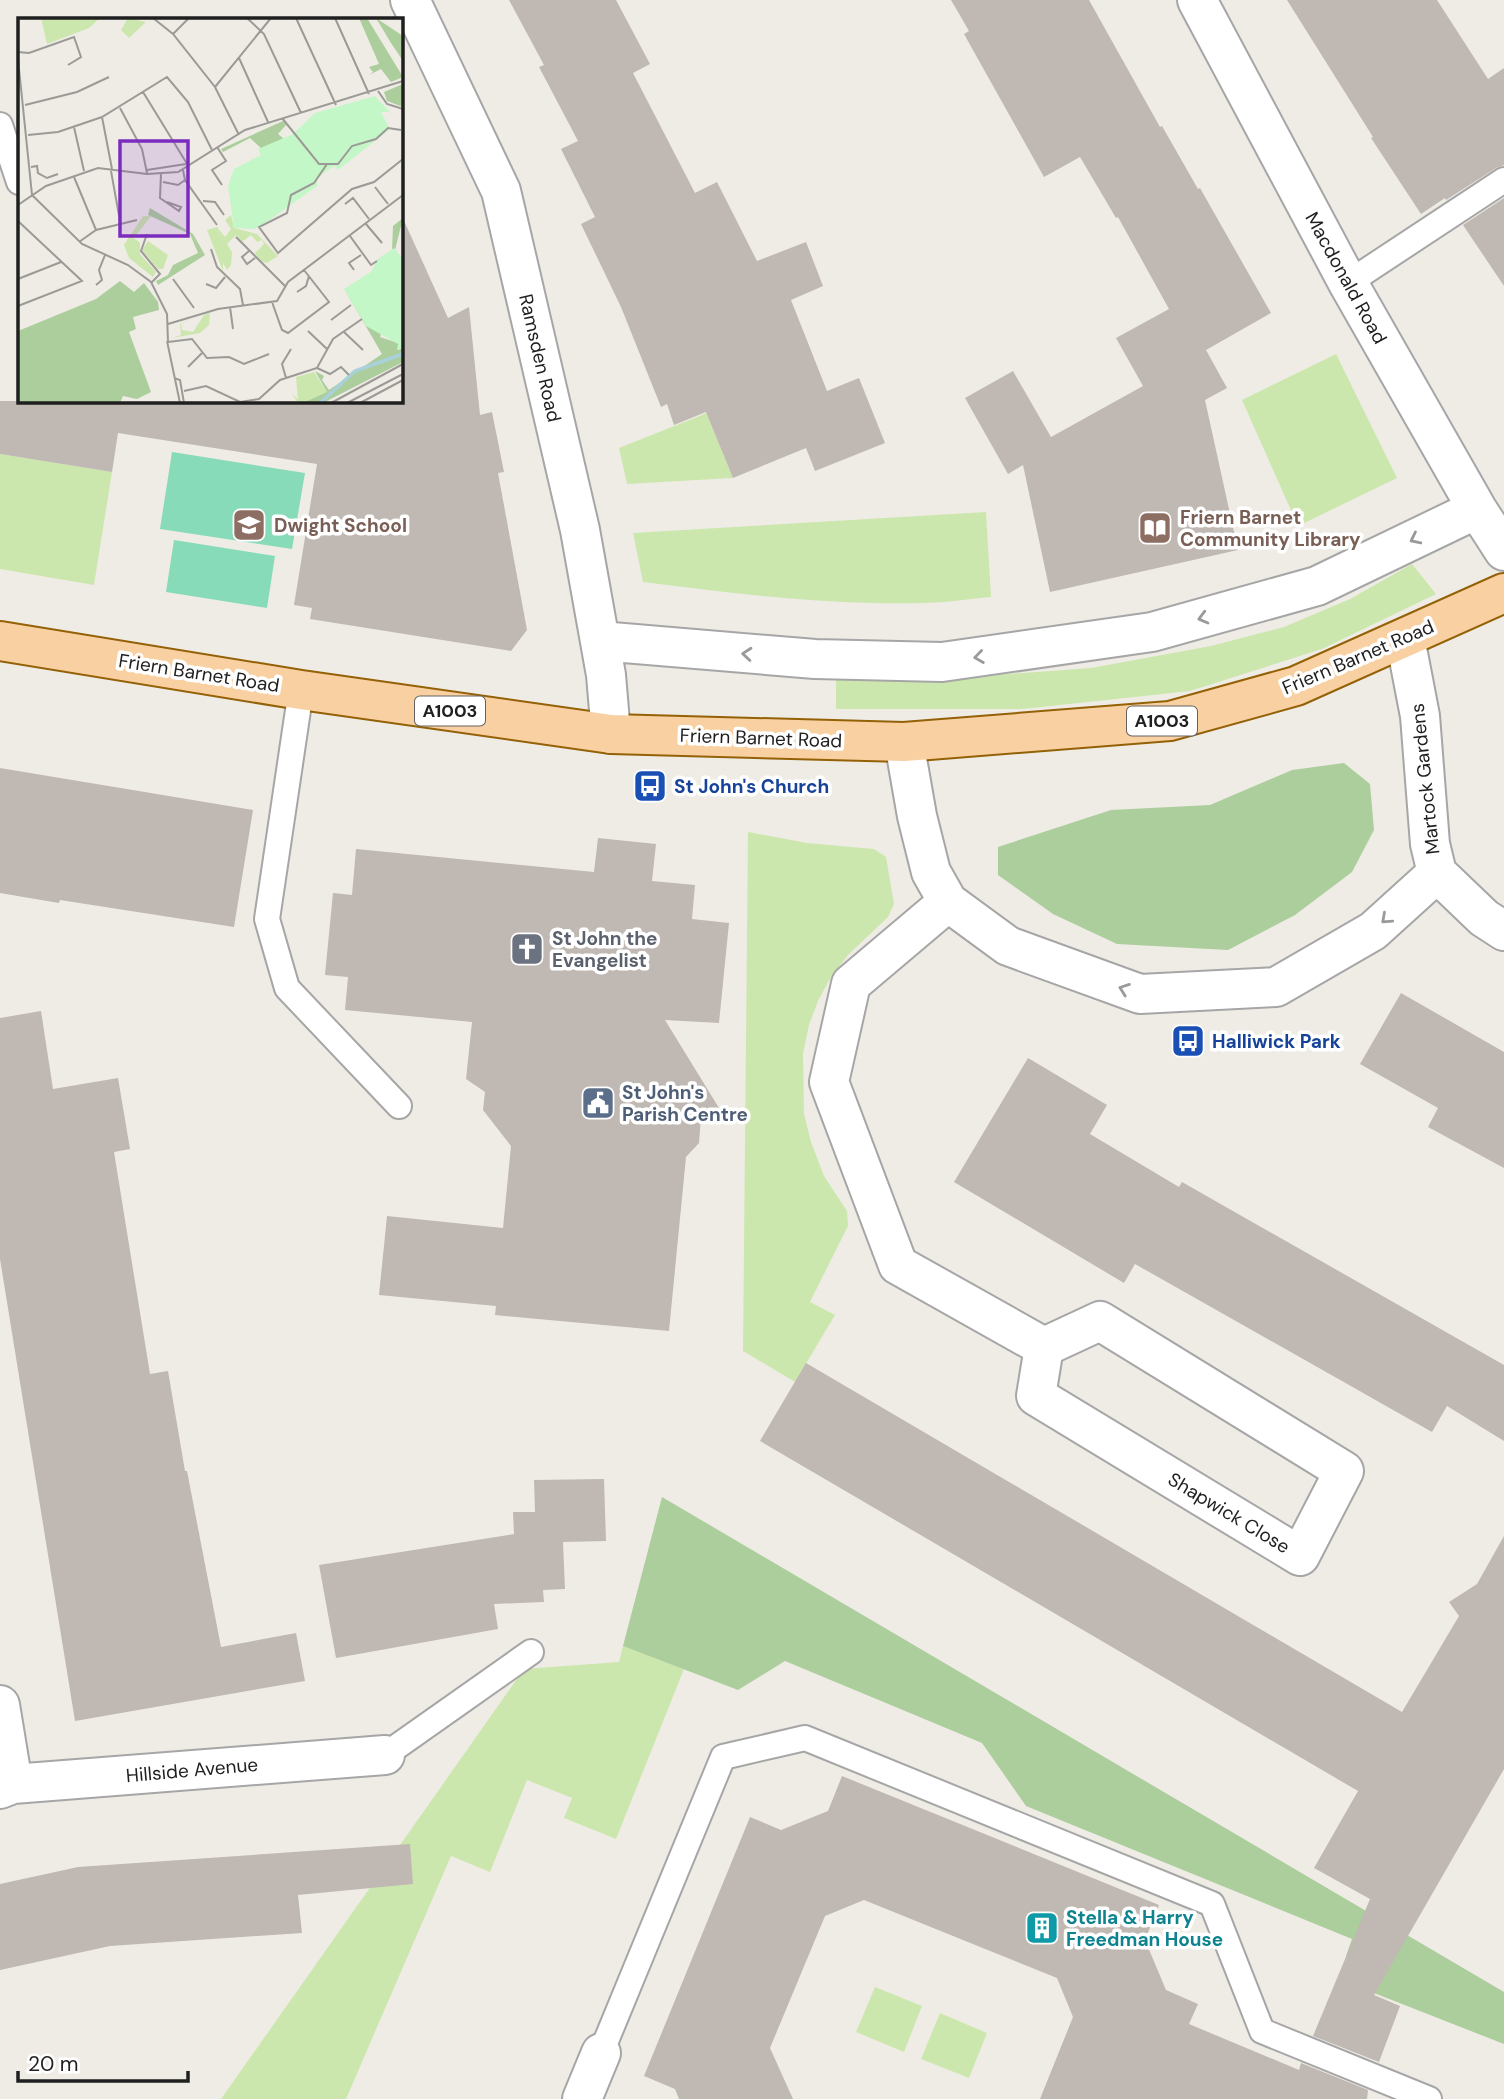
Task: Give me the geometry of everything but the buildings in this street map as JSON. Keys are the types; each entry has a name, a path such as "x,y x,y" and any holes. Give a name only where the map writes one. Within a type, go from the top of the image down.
{"main road":[{"name":"Friern Barnet Road","path":"0,641 301,690 611,734 904,741 1170,721 1296,686 1504,593"}],"street":[{"name":"Ramsden Road","path":"410,0 501,191 580,530 606,675 611,734"},
{"name":"Macdonald Road","path":"1197,0 1348,283 1477,509 1504,551"},
{"path":"600,641 815,659 943,662 1152,632 1317,586 1477,509"},
{"name":"Martock Gardens","path":"1405,638 1420,716 1430,844 1437,873 1470,906 1504,932"},
{"path":"904,741 917,816 931,872 948,902 1008,946 1140,994 1276,986 1373,931 1437,873"},
{"path":"948,902 851,984 829,1082 898,1265 1044,1347"},
{"name":"Shapwick Close","path":"1100,1321 1344,1471 1300,1556 1036,1396 1044,1347 1100,1321"},
{"path":"0,1705 6,1786"},
{"name":"Hillside Avenue","path":"6,1786 385,1755"},
{"path":"582,2099 601,2053"}],"lane":[{"path":"0,125 18,180"},
{"path":"1348,283 1504,180"},
{"path":"301,690 267,919 287,988 399,1106"},
{"path":"385,1755 531,1652"},
{"path":"601,2053 723,1757 805,1738 1212,1904 1262,2031 1429,2099"}],"green space":[{"path":"1336,354 1397,478 1298,526 1242,400"},
{"path":"707,413 733,478 627,484 619,448"},
{"path":"172,452 305,473 292,549 160,529"},
{"path":"0,454 112,472 94,585 0,569"},
{"path":"986,512 991,597 939,602 817,600 643,582 633,533"},
{"path":"174,540 275,556 267,608 166,592"},
{"path":"1412,564 1436,594 1322,649 1190,691 1023,709 836,709 836,676 980,676 1091,668 1211,646 1284,627 1350,599"},
{"path":"1344,763 1370,784 1374,830 1352,872 1295,915 1228,950 1117,944 1053,914 998,875 998,847 1111,810 1210,805 1292,770"},
{"path":"748,832 807,843 874,849 886,857 894,904 888,917 848,955 831,977 809,1025 803,1054 804,1114 824,1176 847,1211 848,1226 810,1302 835,1315 795,1382 743,1351"},
{"path":"662,1497 1504,1992 1504,2044 1374,1993 1382,1971 1346,1956 1352,1939 1026,1806 982,1743 785,1661 738,1690 623,1646"},
{"path":"623,1646 684,1669 616,1839 564,1818 572,1798 527,1780 490,1872 451,1856 346,2099 221,2099 524,1669 619,1662"},
{"path":"875,1987 922,2006 904,2052 856,2032"},
{"path":"940,2013 987,2033 969,2078 921,2059"}],"place":[{"name":"Dwight School","path":"249,525"},
{"name":"Friern Barnet Community Library","path":"1155,528"},
{"name":"St John's Church","path":"650,786"},
{"name":"St John the Evangelist","path":"527,949"},
{"name":"Halliwick Park","path":"1188,1041"},
{"name":"St John's Parish Centre","path":"598,1103"},
{"name":"Stella & Harry Freedman House","path":"1042,1928"}]}
